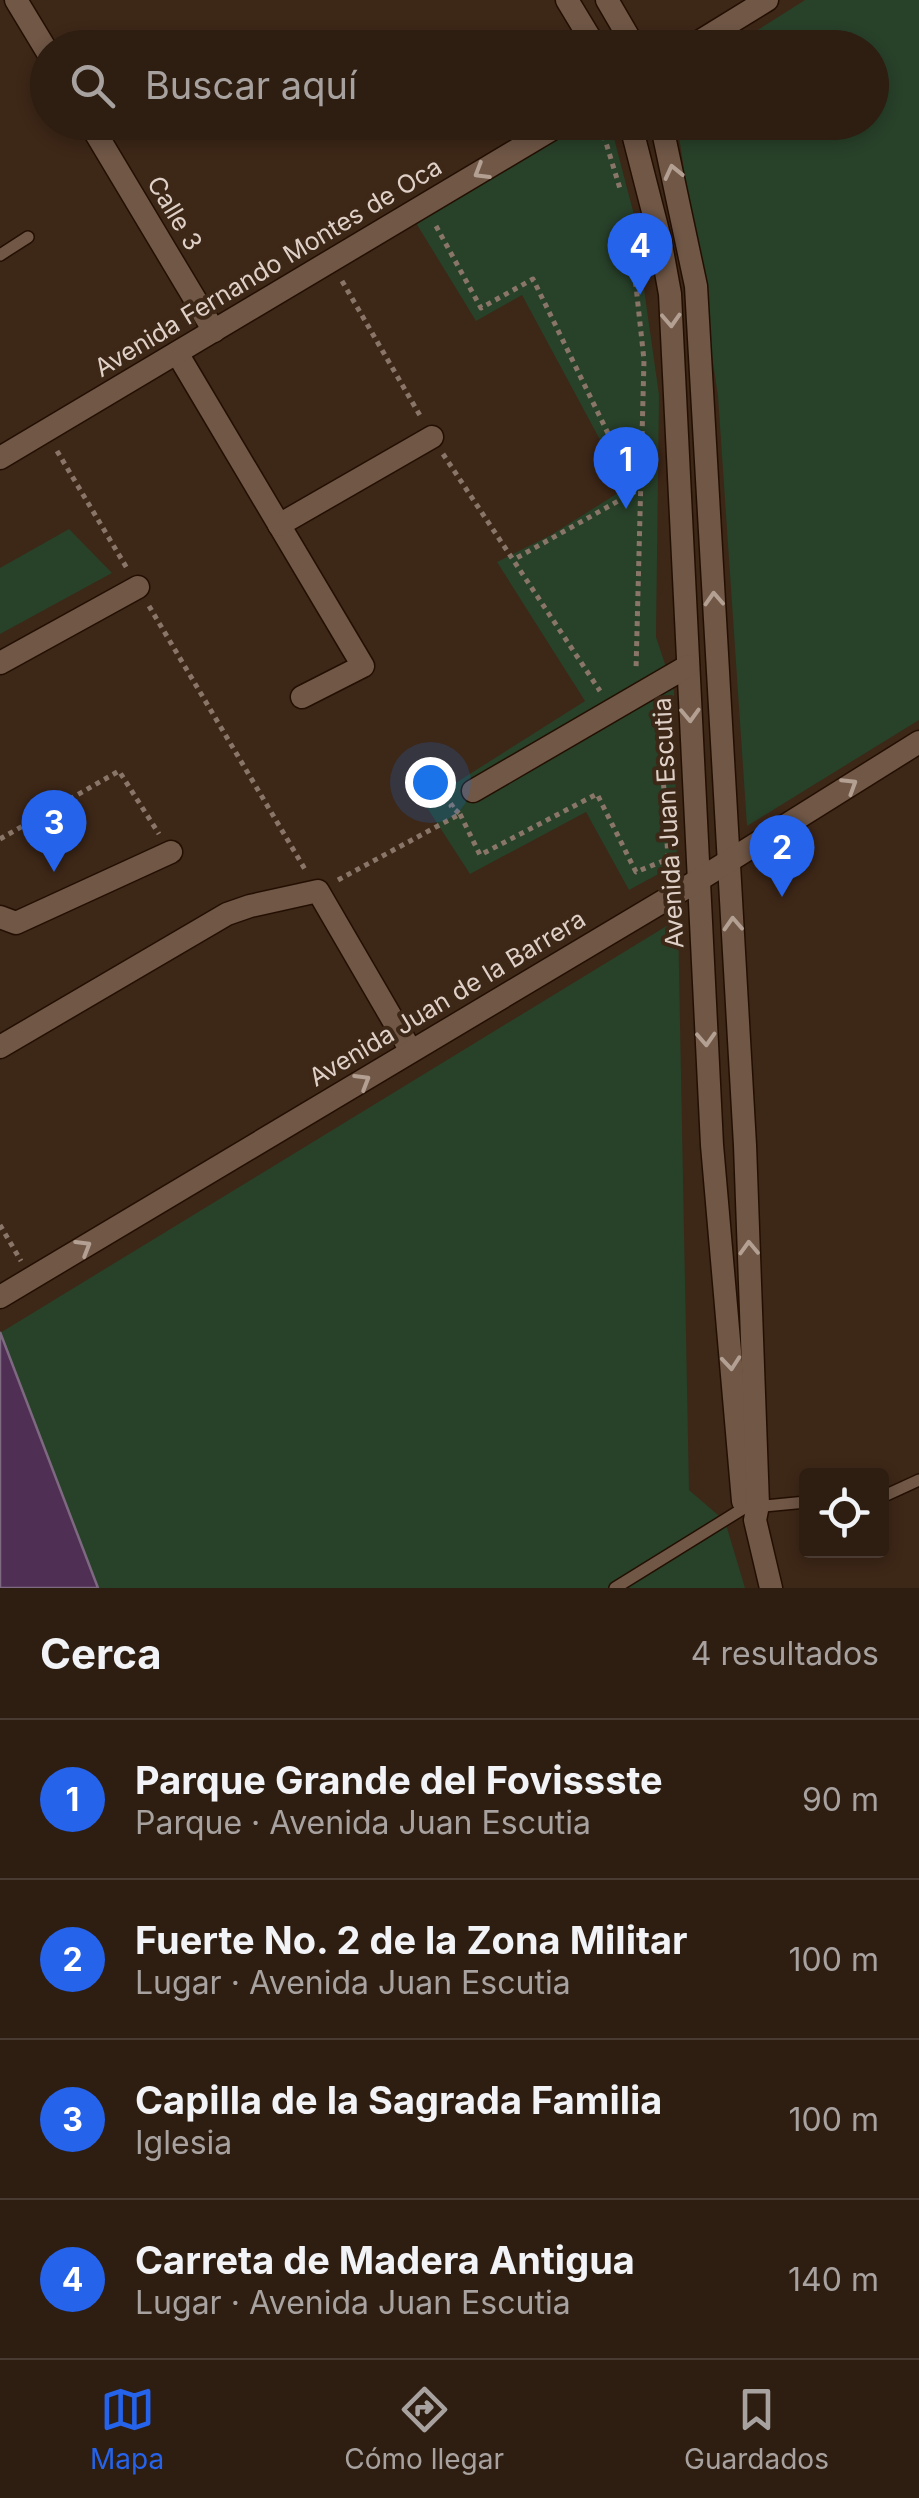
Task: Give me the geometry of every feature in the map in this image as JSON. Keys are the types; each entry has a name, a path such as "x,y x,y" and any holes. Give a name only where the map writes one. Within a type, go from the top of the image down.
{"street":[{"path":"16,0 34,30"},
{"path":"567,0 585,30"},
{"path":"607,0 624,30"},
{"path":"718,30 767,0"},
{"name":"Calle 3","path":"100,140 214,331"},
{"name":"Avenida Fernando Montes de Oca","path":"0,458 331,262 552,140"},
{"name":"Avenida Juan Escutia","path":"635,140 670,294 712,1145 752,1511 771,1588"},
{"name":"Avenida Juan Escutia","path":"665,140 696,286 745,1145 752,1511"},
{"path":"177,353 363,666 302,697"},
{"path":"280,525 432,437"},
{"path":"0,664 138,587"},
{"path":"473,791 688,666"},
{"name":"Avenida Juan de la Barrera","path":"0,1297 697,881 919,742"},
{"path":"0,917 16,923 171,852"},
{"path":"0,1047 228,914 318,891 412,1052"},
{"path":"712,1145 745,1145"}],"lane":[{"path":"0,255 28,237"},
{"path":"889,1494 919,1480"},
{"path":"614,1588 752,1511 799,1503"}],"path":[{"path":"605,140 622,197"},
{"path":"473,791 451,806 460,814 480,855 597,794 636,872 668,859 658,699 636,674 644,360 628,215"},
{"path":"434,222 481,308 533,278 636,491 514,560"},
{"path":"331,262 432,437 612,708"},
{"path":"45,431 318,891 460,814"},
{"path":"0,839 120,771 171,852"},
{"path":"0,1225 32,1278"}],"green space":[{"path":"805,0 919,0 919,720 747,826 718,396 680,140 889,140 889,30 758,30"},
{"path":"556,140 614,140 633,211 659,395 656,637 674,691 677,864 629,890 586,812 470,874 424,803 585,701 497,562 551,535 626,488 522,295 476,321 416,223"},
{"path":"69,529 112,573 0,634 0,568"},
{"path":"678,919 689,1490 725,1521 745,1588 0,1588 0,1333"}],"building":[{"path":"0,1332 98,1588 0,1588"}],"place":[{"name":"Carreta de Madera Antigua","path":"640,295"},
{"name":"Parque Grande del Fovissste","path":"626,509"},
{"name":"Capilla de la Sagrada Familia","path":"54,872"},
{"name":"Fuerte No. 2 de la Zona Militar","path":"782,897"}]}
